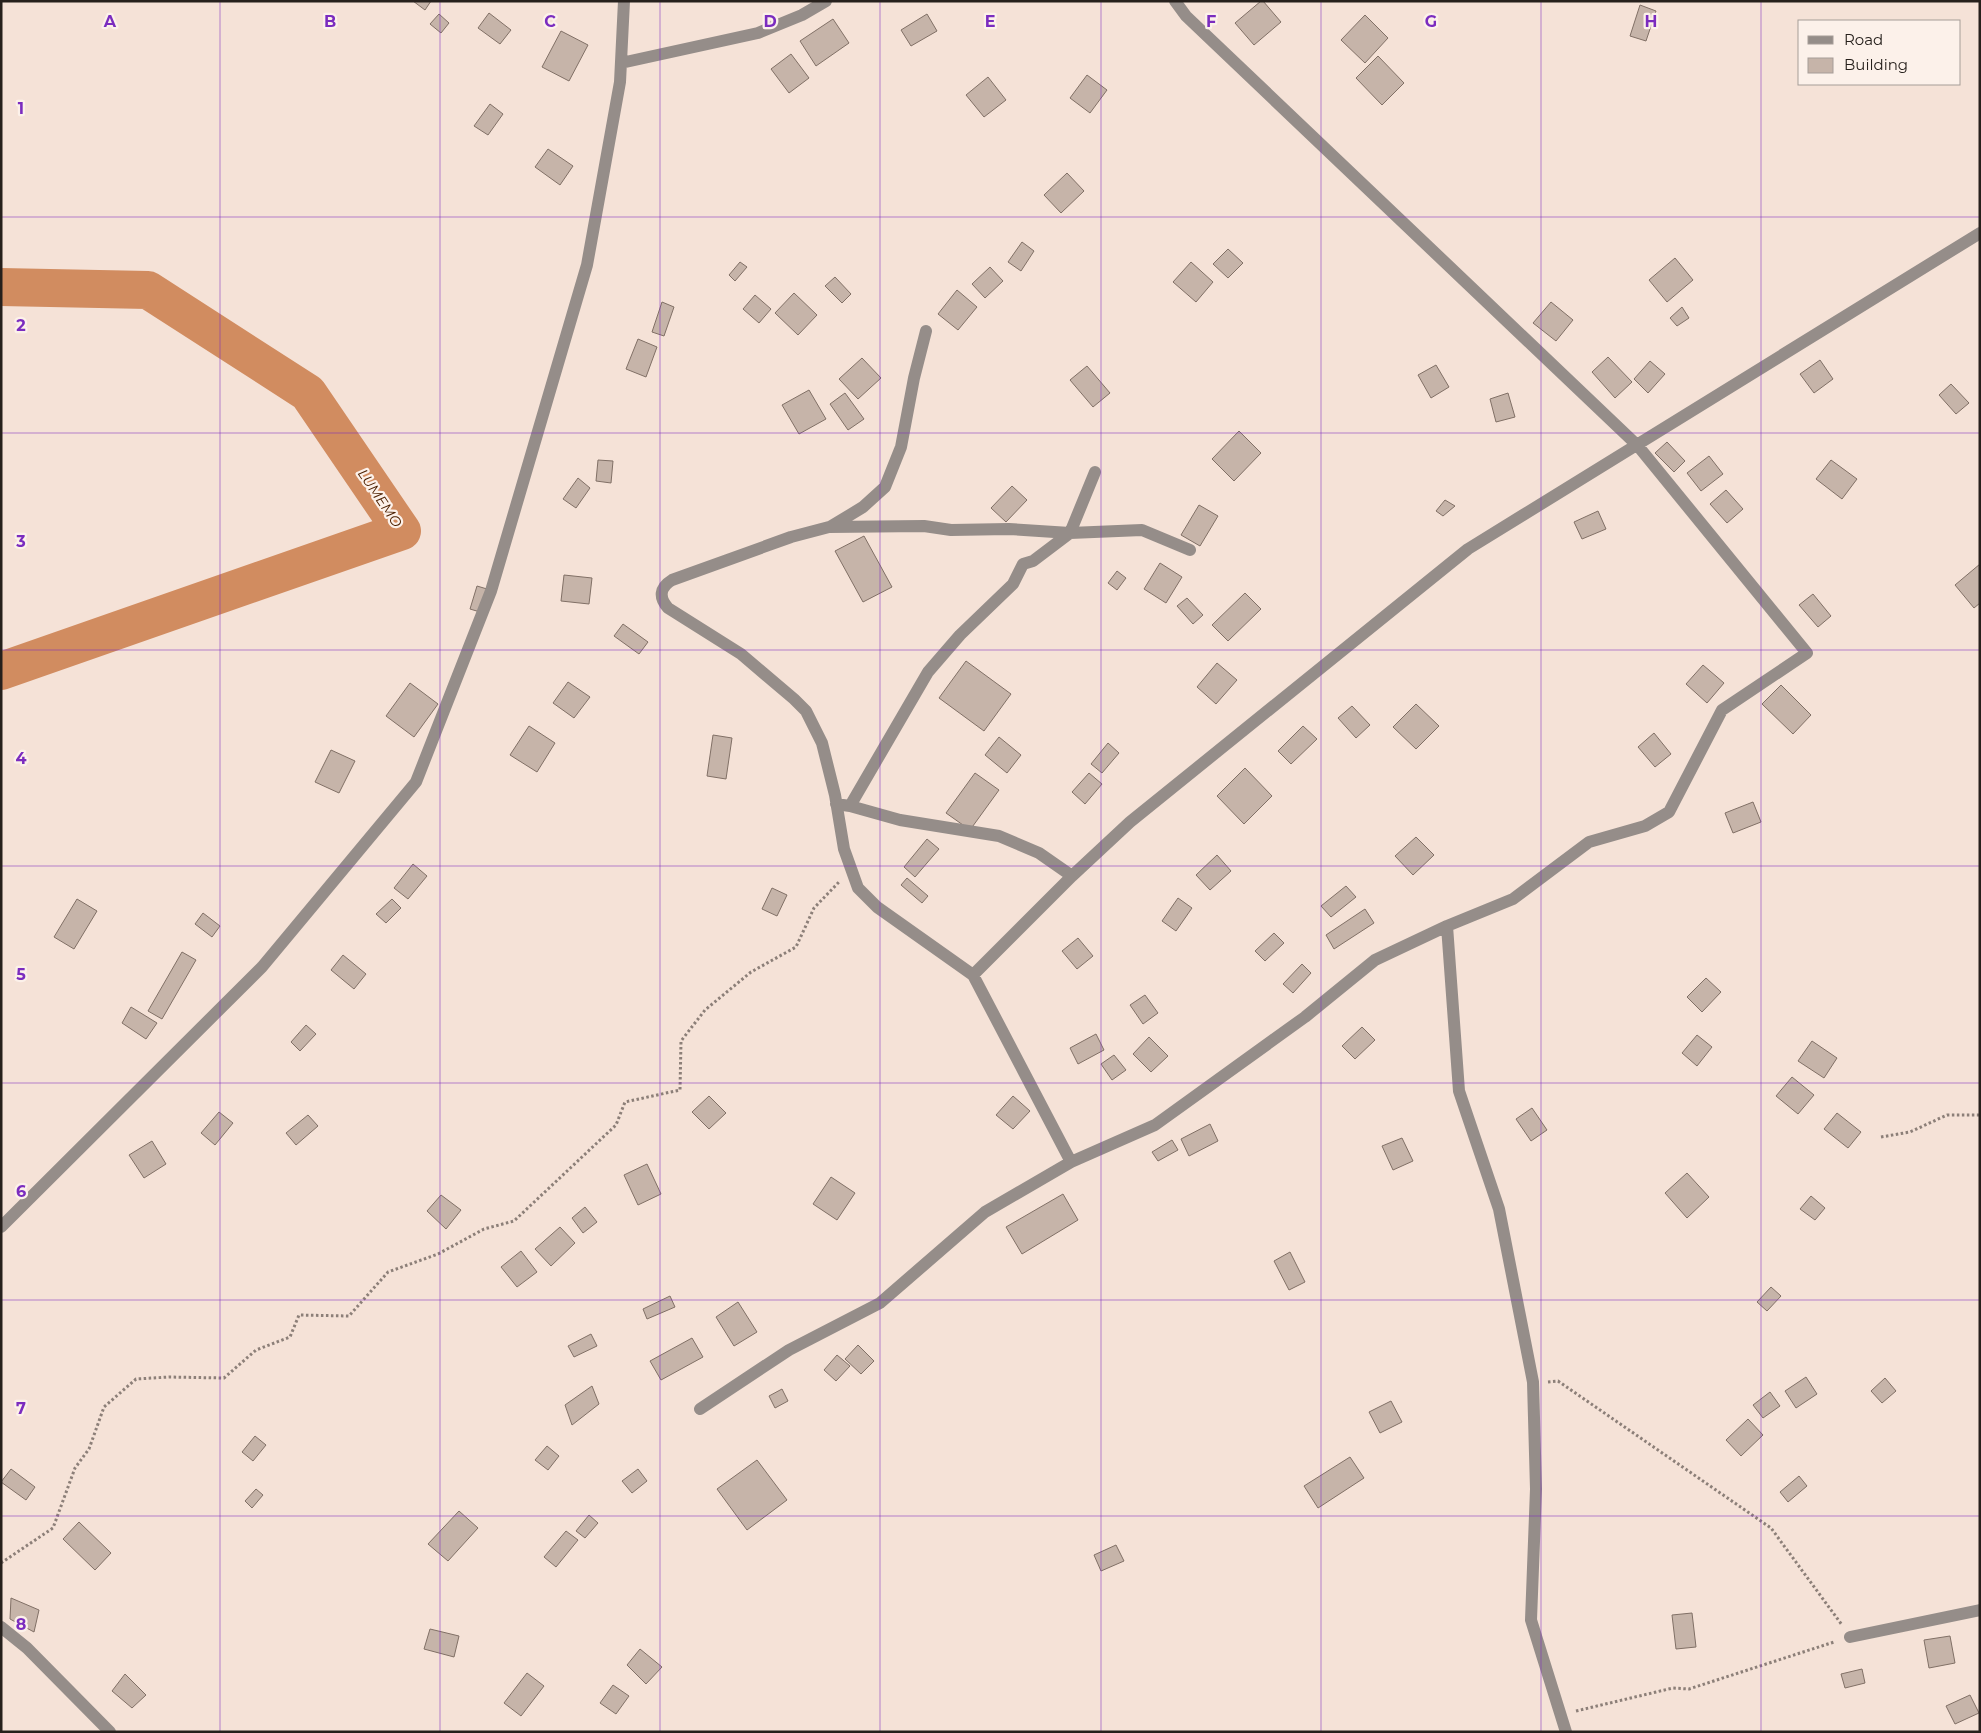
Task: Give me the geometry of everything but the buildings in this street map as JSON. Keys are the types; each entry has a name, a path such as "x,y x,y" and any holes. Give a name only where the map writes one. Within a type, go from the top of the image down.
{"street":[{"path":"1,1227 262,968 416,782 491,591 587,265 620,82 624,1"},
{"path":"621,63 758,34 802,15 826,1"},
{"path":"700,1409 789,1350 880,1303 985,1212 1071,1162 1155,1125 1304,1017 1375,960 1447,926 1513,899 1590,842 1645,826 1669,812 1722,710 1807,653 1638,446 1186,16 1175,1"},
{"path":"972,975 1072,876 1130,822 1468,550 1980,232"},
{"path":"829,527 864,507 885,487 901,447 914,378 926,331"},
{"path":"850,806 928,672 960,635 1013,584 1023,564 1033,561 1070,533 1095,472"},
{"path":"1071,1162 972,975 876,907 858,888 844,849 822,743 806,711 742,654 668,608 661,597 661,592 665,585 672,580 792,537 829,527 924,526 951,530 1009,529 1070,533 1142,530 1190,550"},
{"path":"836,804 900,820 999,836 1039,853 1072,876"},
{"path":"1447,926 1459,1091 1499,1209 1533,1382 1536,1489 1531,1620 1566,1732"},
{"path":"1850,1636 1980,1610"},
{"path":"1,1627 27,1648 110,1732"}],"path":[{"path":"1,1563 53,1528 75,1468 89,1449 104,1407 136,1379 169,1377 224,1378 256,1350 290,1337 299,1315 349,1316 388,1272 438,1254 484,1229 514,1221 616,1125 625,1102 680,1090 681,1042 705,1010 751,972 796,947 814,908 851,869"},
{"path":"1882,1137 1910,1132 1947,1116 1980,1115"},
{"path":"1533,1382 1558,1381 1770,1528 1850,1636 1689,1689 1673,1688 1560,1715"}],"waterway":[{"name":"LUMEMO","path":"1,287 148,290 308,393 402,531 1,671"}]}
